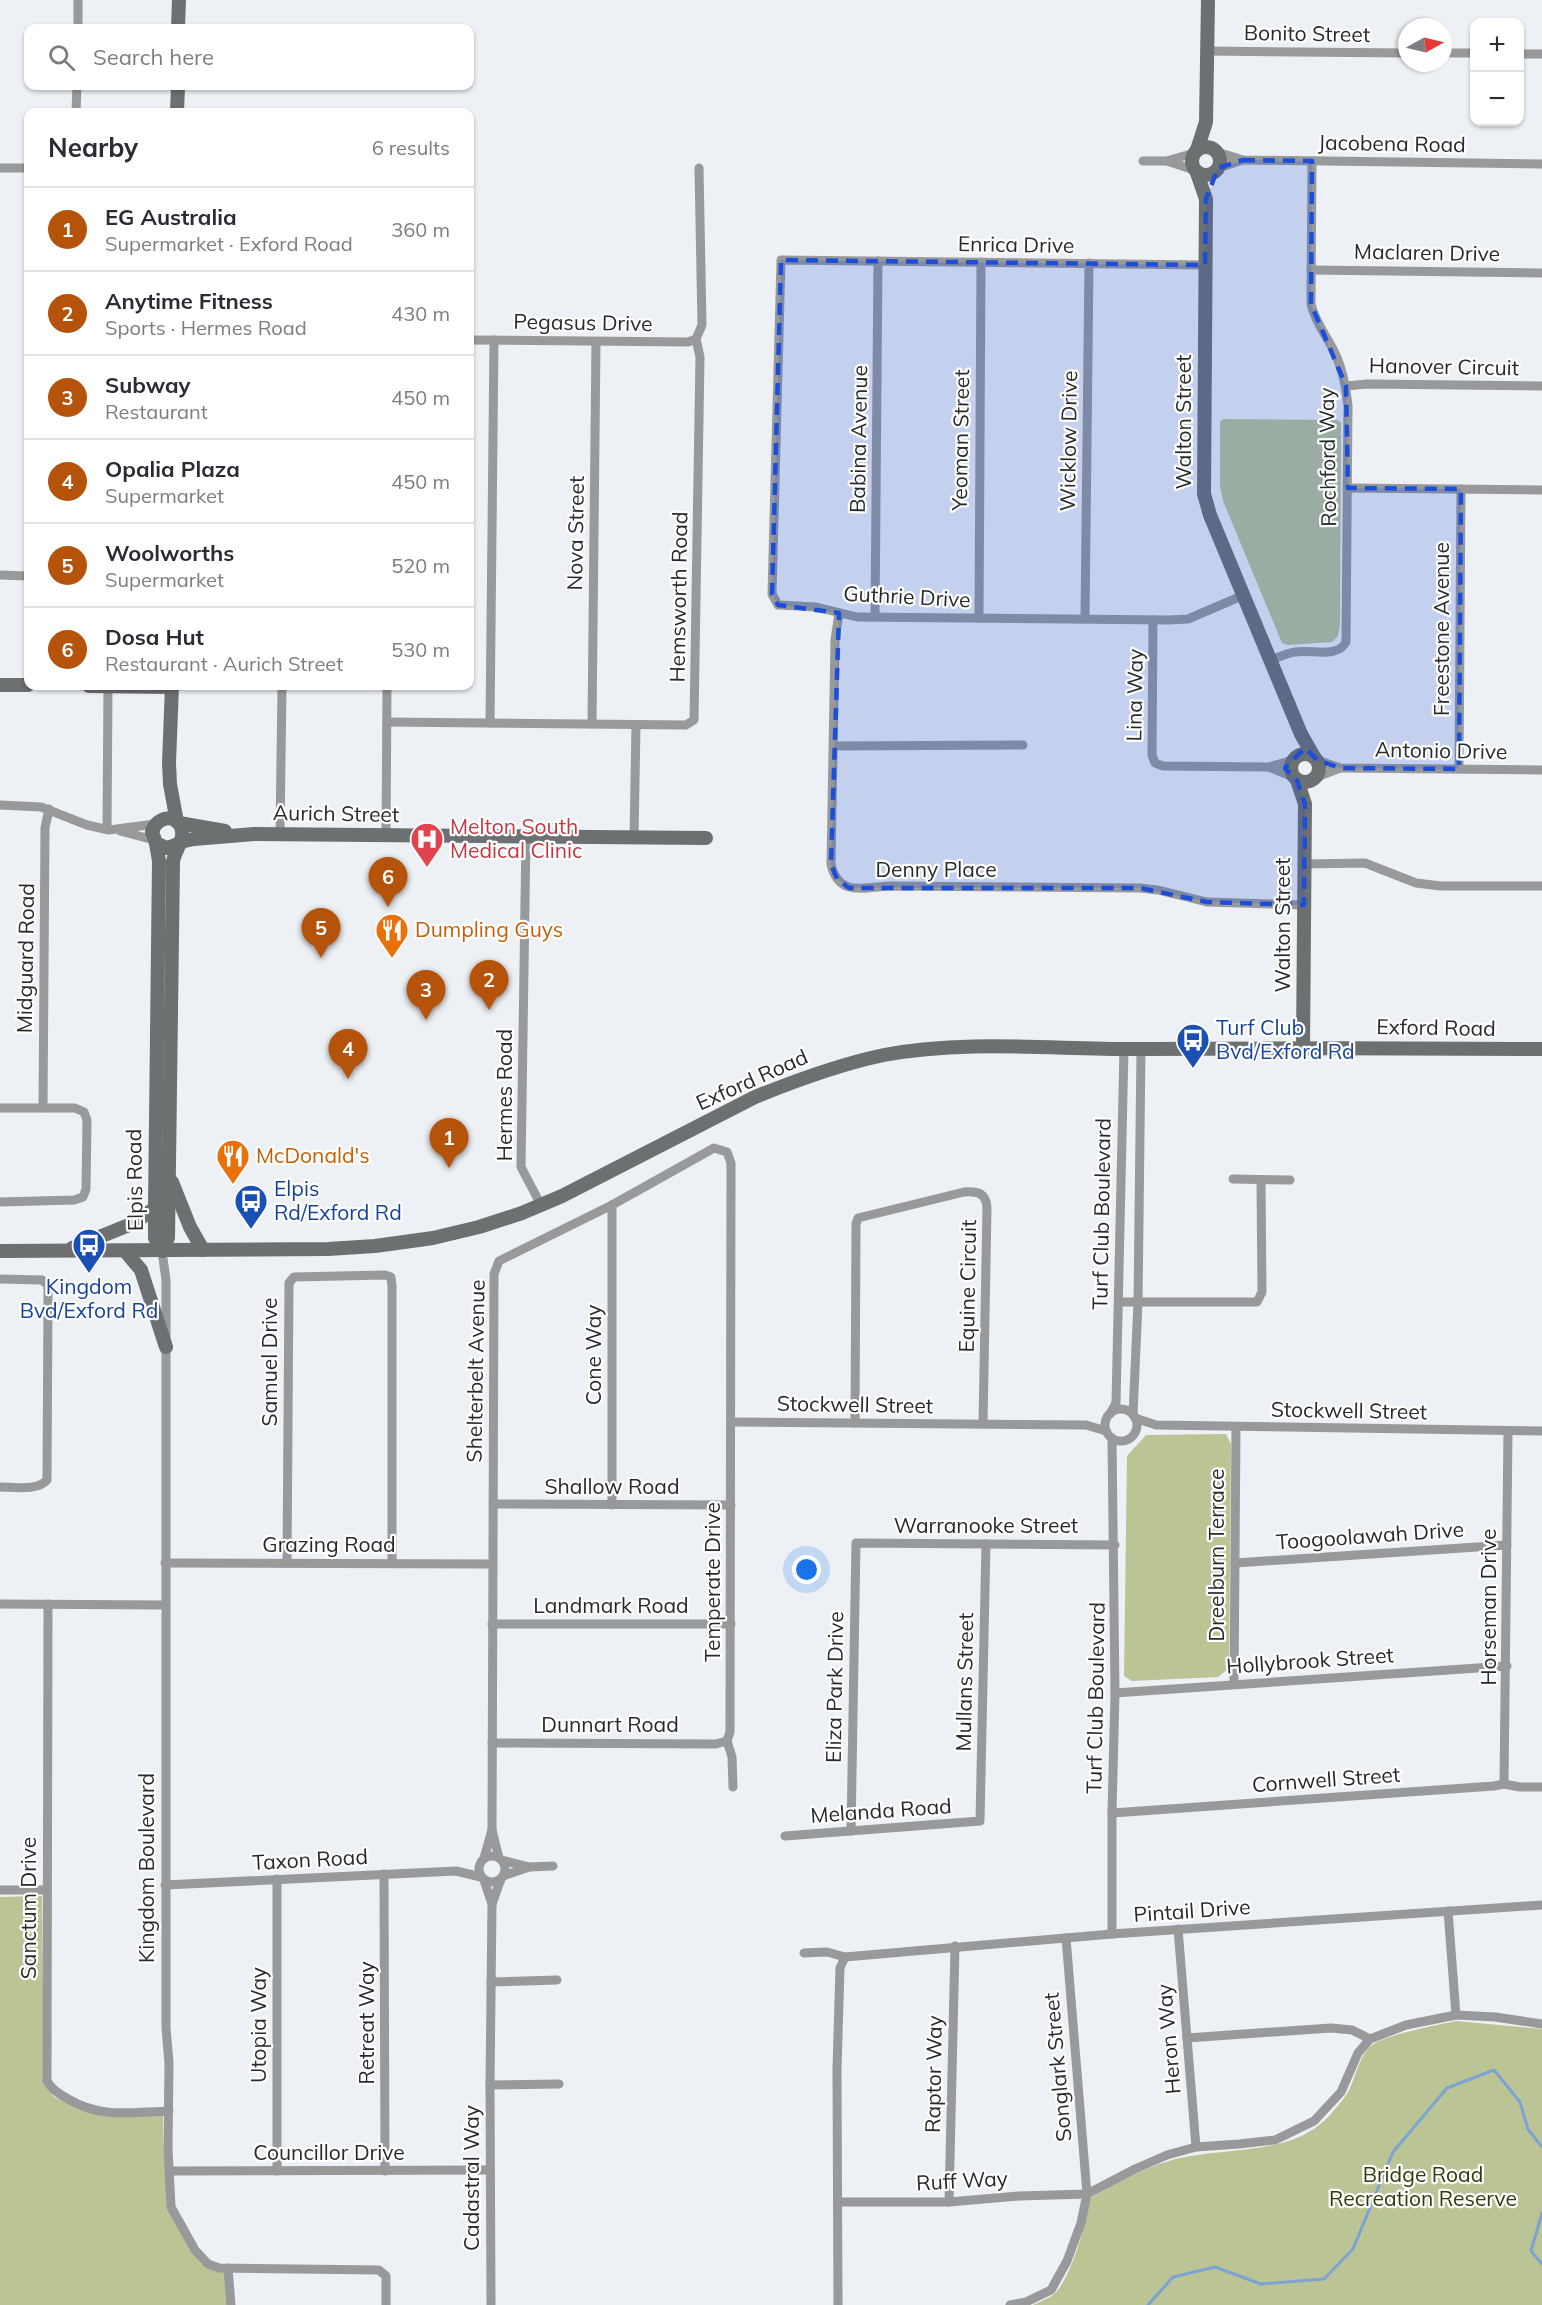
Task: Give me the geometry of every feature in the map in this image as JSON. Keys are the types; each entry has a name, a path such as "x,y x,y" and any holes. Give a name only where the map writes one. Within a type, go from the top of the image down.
{"street":[{"path":"78,0 78,24"},
{"path":"178,24 179,0"},
{"path":"1196,171 1192,161 1206,122 1208,0"},
{"name":"Bonito Street","path":"1208,51 1398,53"},
{"path":"1452,53 1470,54"},
{"path":"1524,54 1542,54"},
{"path":"76,108 77,90"},
{"path":"177,108 178,90"},
{"path":"1167,161 1209,175 1217,170 1220,160 1206,122"},
{"path":"1143,161 1167,161 1206,147 1215,150"},
{"name":"Jacobena Road","path":"1215,150 1243,160 1542,164"},
{"name":"Jacobena Road","path":"1217,170 1243,160"},
{"name":"Rochford Way","path":"1271,660 1297,651 1336,652 1343,648 1346,642 1347,386 1336,355 1313,313 1312,161"},
{"path":"0,168 24,168"},
{"name":"Hemsworth Road","path":"387,722 686,725 694,720 700,357 696,339 702,326 699,168"},
{"name":"Walton Street","path":"1217,170 1206,199 1204,494 1210,515 1301,734 1315,758"},
{"name":"Walton Street","path":"1196,171 1206,199"},
{"name":"Guthrie Drive","path":"826,261 781,260 772,594 778,605 816,607 839,613 875,617 1154,620 1188,618 1244,595"},
{"name":"Enrica Drive","path":"826,261 1205,265"},
{"name":"Babina Avenue","path":"875,617 878,261"},
{"name":"Yeoman Street","path":"979,618 981,262"},
{"name":"Wicklow Drive","path":"1085,620 1089,263"},
{"name":"Maclaren Drive","path":"1311,270 1542,273"},
{"name":"Pegasus Drive","path":"474,340 688,342 696,339"},
{"path":"489,723 494,340"},
{"name":"Nova Street","path":"592,724 596,342"},
{"name":"Hanover Circuit","path":"1347,386 1367,384 1542,386"},
{"path":"1348,488 1542,490"},
{"name":"Freestone Avenue","path":"1459,769 1461,489"},
{"path":"0,575 24,576"},
{"name":"Denny Place","path":"839,613 835,640 831,864 837,879 849,888 888,886 1140,888 1207,902 1304,905"},
{"name":"Lina Way","path":"1154,620 1152,755 1155,764 1269,767 1295,758"},
{"path":"0,685 24,685"},
{"path":"107,830 108,690"},
{"path":"118,830 167,848 179,843 182,832 170,784 172,690"},
{"path":"280,834 282,690"},
{"path":"386,836 387,690"},
{"path":"634,838 636,724"},
{"path":"1295,758 1305,754 1315,758 1320,768 1315,778 1305,783 1295,778 1291,768 1301,734"},
{"path":"834,746 1023,745"},
{"name":"Antonio Drive","path":"1315,758 1340,768 1542,770"},
{"name":"Lina Way","path":"1269,767 1295,778"},
{"name":"Antonio Drive","path":"1315,778 1340,768"},
{"name":"Walton Street","path":"1295,778 1305,804"},
{"name":"Walton Street","path":"1303,1047 1305,804 1315,778"},
{"path":"155,842 152,832 170,784"},
{"path":"0,805 49,809 87,825 107,830 156,823 170,818 178,822"},
{"name":"Midguard Road","path":"43,1108 45,828 49,809"},
{"name":"Aurich Street","path":"178,822 254,834"},
{"name":"Aurich Street","path":"179,843 194,839 254,834 706,838"},
{"name":"Hermes Road","path":"526,837 521,1167 541,1205"},
{"name":"Elpis Road","path":"155,842 159,861 155,1238 162,1251"},
{"name":"Elpis Road","path":"162,1251 168,1238 173,862 179,843"},
{"path":"1304,864 1365,864 1416,882 1442,886 1542,886"},
{"name":"Exford Road","path":"0,1251 162,1251 375,1246 433,1238 479,1227 541,1205 755,1097 792,1082 853,1062 906,1052 1022,1046 1141,1050 1303,1047 1542,1049"},
{"name":"Turf Club Boulevard","path":"1108,1415 1116,1403 1124,1049"},
{"name":"Turf Club Boulevard","path":"1134,1417 1138,1302 1141,1050"},
{"path":"0,1108 75,1108 86,1115 85,1195 79,1200 0,1202"},
{"name":"Shelterbelt Avenue","path":"501,1859 492,1830 494,1274 499,1261 612,1205 714,1148 727,1152 731,1163 731,1422"},
{"path":"169,1171 183,1214 203,1250"},
{"path":"1233,1179 1290,1180"},
{"path":"1119,1302 1257,1302 1262,1292 1261,1180"},
{"name":"Equine Circuit","path":"855,1423 856,1224 858,1218 975,1191 982,1194 987,1208 983,1424"},
{"name":"Cone Way","path":"612,1205 612,1505"},
{"path":"64,1251 134,1222 155,1208"},
{"path":"125,1251 141,1270 166,1347"},
{"name":"Kingdom Boulevard","path":"162,1251 166,1280 165,1885 171,2207 195,2250 208,2264 219,2268 379,2270 386,2276 386,2305"},
{"name":"Samuel Drive","path":"287,1563 289,1283 294,1277 385,1275 391,1277 392,1563"},
{"path":"0,1279 37,1278 48,1285 48,1462 47,1480 40,1486 0,1486"},
{"path":"1119,1409 1129,1411 1134,1417 1136,1427 1130,1437 1110,1435 1108,1415 1119,1409"},
{"name":"Stockwell Street","path":"1086,1425 1108,1415"},
{"name":"Stockwell Street","path":"1134,1417 1156,1425 1542,1431"},
{"name":"Stockwell Street","path":"731,1422 1086,1425 1110,1435"},
{"name":"Temperate Drive","path":"731,1422 730,1732 727,1741 732,1757 733,1787"},
{"name":"Stockwell Street","path":"1130,1437 1156,1425"},
{"name":"Dreelburn Terrace","path":"1234,1684 1236,1427"},
{"name":"Horseman Drive","path":"1504,1784 1508,1431"},
{"name":"Turf Club Boulevard","path":"1110,1435 1114,1462 1115,1545 1112,1934"},
{"name":"Turf Club Boulevard","path":"1114,1462 1130,1437"},
{"name":"Shallow Road","path":"493,1504 731,1505"},
{"name":"Warranooke Street","path":"856,1543 1115,1545"},
{"name":"Eliza Park Drive","path":"851,1831 856,1543"},
{"name":"Mullans Street","path":"980,1821 986,1544"},
{"name":"Toogoolawah Drive","path":"1235,1563 1507,1545"},
{"name":"Grazing Road","path":"165,1563 492,1563"},
{"path":"0,1604 165,1605"},
{"name":"Sanctum Drive","path":"48,1604 48,2081 54,2091 100,2113 169,2111"},
{"name":"Landmark Road","path":"492,1624 731,1624"},
{"name":"Hollybrook Street","path":"1115,1693 1506,1666"},
{"name":"Dunnart Road","path":"492,1743 719,1744 727,1741"},
{"name":"Cornwell Street","path":"1112,1813 1504,1784 1520,1788 1542,1787"},
{"name":"Melanda Road","path":"784,1836 980,1821"},
{"name":"Shelterbelt Avenue","path":"482,1860 492,1830"},
{"path":"456,1871 492,1856 529,1868"},
{"path":"490,2085 492,1904 505,1866 501,1859"},
{"path":"482,1860 478,1869 492,1904"},
{"path":"456,1871 491,1883 529,1868 553,1866"},
{"name":"Taxon Road","path":"165,1885 456,1871"},
{"name":"Retreat Way","path":"384,1874 385,2171"},
{"name":"Utopia Way","path":"277,1880 277,2171"},
{"path":"0,1890 47,1890"},
{"name":"Pintail Drive","path":"804,1953 827,1952 845,1957 1178,1929 1542,1905"},
{"path":"1448,1911 1456,2015"},
{"name":"Heron Way","path":"1178,1929 1196,2147"},
{"name":"Songlark Street","path":"1011,2305 1026,2302 1050,2290 1067,2261 1087,2194 1066,1938"},
{"name":"Raptor Way","path":"949,2202 955,1946"},
{"path":"838,2305 837,2057 840,1968 845,1957"},
{"path":"491,1982 557,1980"},
{"path":"1087,2194 1135,2169 1196,2147 1275,2140 1314,2121 1341,2092 1358,2053 1370,2039 1406,2025 1456,2015 1495,2017 1542,2024"},
{"path":"1187,2038 1331,2028 1352,2030 1370,2039"},
{"name":"Cadastral Way","path":"491,2305 490,2085 559,2084"},
{"name":"Councillor Drive","path":"169,2171 489,2170"},
{"name":"Ruff Way","path":"839,2202 949,2202 1019,2196 1087,2194"},
{"path":"228,2268 231,2305"}],"highlighted area":[{"path":"1243,160 1312,161 1311,304 1346,386 1348,488 1461,489 1459,769 1340,768 1317,760 1305,748 1285,768 1297,780 1305,804 1304,905 1207,902 1140,888 849,888 837,879 831,864 839,613 778,605 772,594 781,260 1205,265 1206,199 1218,168"}],"green space":[{"path":"1223,419 1338,420 1341,423 1340,624 1338,636 1332,642 1288,645 1282,643 1223,501 1220,485 1220,422"},
{"path":"1226,1434 1231,1444 1229,1668 1218,1677 1132,1681 1124,1676 1127,1456 1146,1435"},
{"path":"42,1896 44,2081 54,2097 98,2114 163,2114 169,2209 192,2252 226,2270 228,2305 0,2305 0,1897"},
{"name":"Bridge Road Recreation Reserve","path":"1456,2021 1542,2029 1542,2305 1033,2305 1054,2294 1066,2276 1082,2234 1090,2198 1119,2182 1169,2161 1267,2146 1303,2135 1327,2118 1347,2094 1363,2055 1372,2045 1399,2034"}],"waterway":[{"path":"1148,2305 1173,2277 1215,2267 1261,2284 1324,2279 1353,2249 1393,2152 1447,2088 1494,2070 1520,2102 1528,2129 1542,2147"},
{"path":"1542,2213 1531,2251 1542,2264"}],"place":[{"name":"Melton South Medical Clinic","path":"427,868"},
{"name":"Dosa Hut","path":"388,907"},
{"name":"Woolworths","path":"321,958"},
{"name":"Dumpling Guys","path":"392,959"},
{"name":"Anytime Fitness","path":"489,1010"},
{"name":"Subway","path":"426,1020"},
{"name":"Turf Club Bvd/Exford Rd","path":"1193,1069"},
{"name":"Opalia Plaza","path":"348,1079"},
{"name":"EG Australia","path":"449,1168"},
{"name":"McDonald's","path":"233,1185"},
{"name":"Elpis Rd/Exford Rd","path":"251,1230"},
{"name":"Kingdom Bvd/Exford Rd","path":"89,1274"}]}
